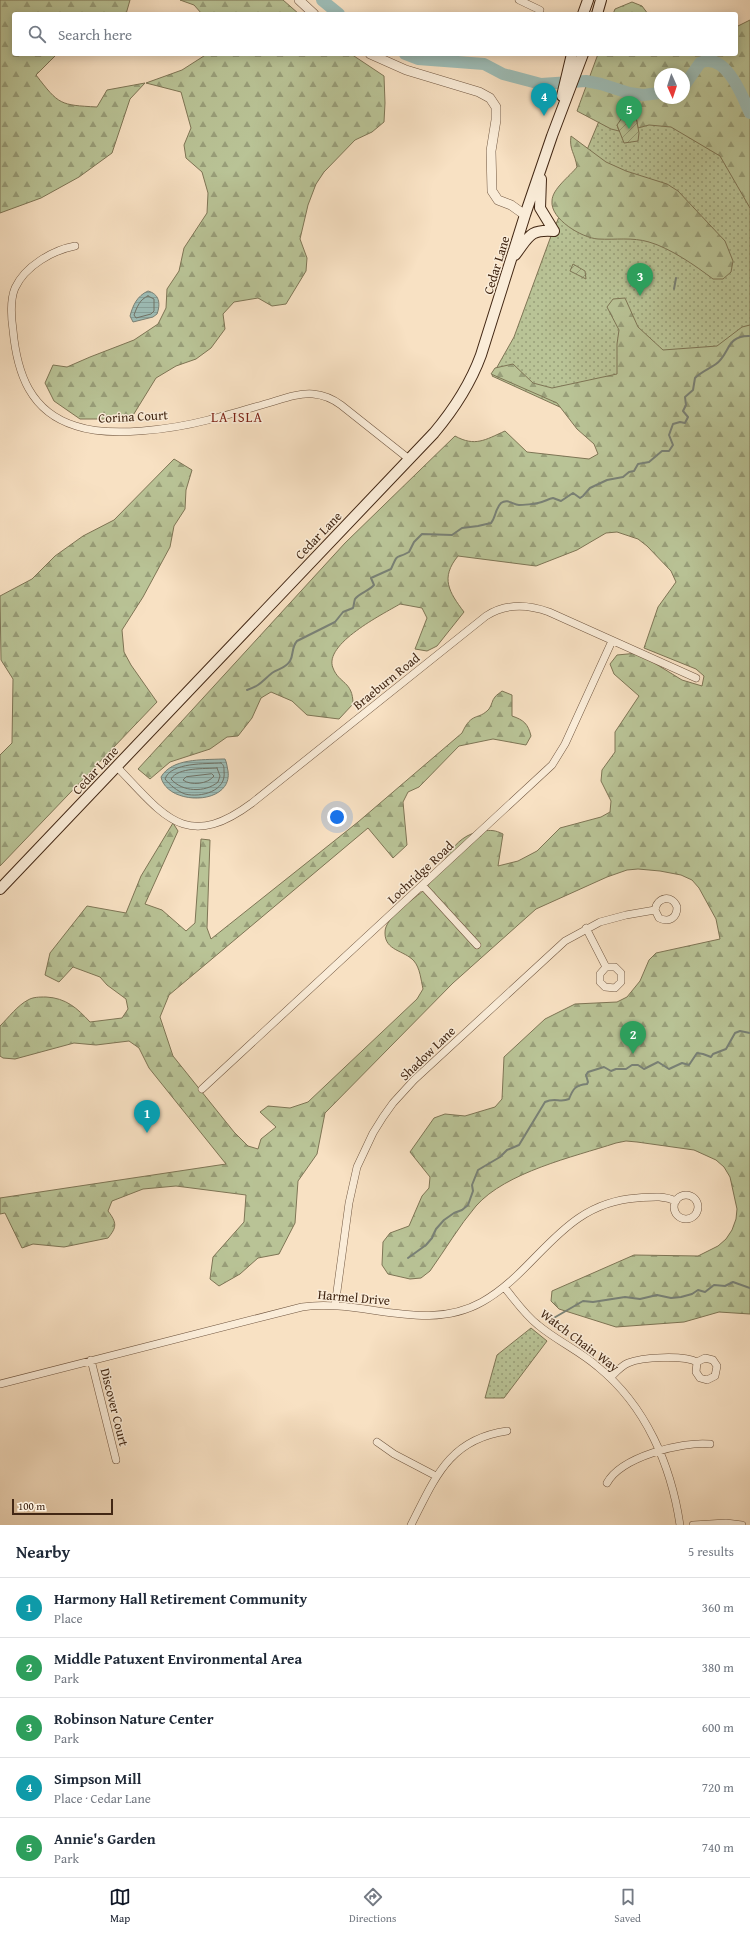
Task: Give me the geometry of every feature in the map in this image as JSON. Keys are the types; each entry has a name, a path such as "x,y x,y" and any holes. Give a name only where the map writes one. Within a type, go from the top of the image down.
{"main road":[{"path":"584,12 588,0"},
{"path":"598,12 601,0"},
{"name":"Cedar Lane","path":"0,889 448,417 466,389 481,355 525,215 552,136 583,57"},
{"name":"Cedar Lane","path":"552,136 571,58"},
{"path":"512,259 535,232 542,230 554,231 540,208 541,169"}],"street":[{"path":"299,0 312,12"},
{"path":"519,0 540,10"},
{"path":"374,56 406,70 479,92 494,102 496,112 491,151 492,191 498,200 511,205 525,215"},
{"name":"Corina Court","path":"75,246 59,250 36,265 22,277 13,297 12,322 18,366 25,384 38,402 54,416 64,422 85,429 121,431 191,424 292,397 313,394 329,398 341,404 409,459"},
{"name":"Braeburn Road","path":"116,766 159,810 168,817 192,826 215,825 230,819 493,612 508,606 532,606 549,612 696,678"},
{"name":"Lochridge Road","path":"202,1089 552,765 565,744 612,641"},
{"path":"423,886 477,944"},
{"name":"Shadow Lane","path":"335,1306 352,1186 357,1167 383,1117 393,1103 414,1080 555,949 574,934 612,918 655,910"},
{"path":"586,928 606,967"},
{"name":"Harmel Drive","path":"0,1384 313,1305 414,1315 441,1315 472,1308 492,1296 504,1286 555,1236 575,1220 593,1210 612,1202 633,1198 659,1196 676,1201"},
{"name":"Watch Chain Way","path":"504,1286 538,1326 582,1355 611,1377 641,1415 660,1450 675,1495 680,1525"},
{"path":"611,1377 621,1367 636,1360 682,1358 697,1362"},
{"name":"Discover Court","path":"91,1360 116,1460"},
{"path":"411,1525 436,1476 452,1456 471,1441 488,1434 507,1431"},
{"path":"377,1442 394,1454 436,1476"},
{"path":"607,1483 610,1476 622,1467 660,1450 684,1444 710,1444"},
{"path":"693,1525 726,1523 742,1525"}],"green space":[{"path":"0,0 130,0 127,12 12,12 12,56 55,56 36,75 50,92 61,102 97,107 107,90 145,83 130,99 112,153 79,177 41,198 0,213"},
{"path":"180,0 283,0 297,12 200,12 194,5"},
{"path":"632,2 642,6 646,12 614,12 615,9"},
{"path":"750,20 750,208 720,156 671,127 649,125 638,128 636,117 617,125 619,131 611,129 577,111 597,56 738,56 738,26"},
{"path":"750,55 750,494 492,376 514,337 551,236 626,56"},
{"path":"204,56 354,56 384,76 384,122 372,132 355,140 324,172 316,184 308,205 300,239 307,258 306,271 286,304 272,306 258,298 234,302 223,314 225,329 211,348 196,359 176,366 156,378 132,417 80,419 54,401 45,383 53,365 67,367 134,340 158,324 166,308 167,289 179,271 184,248 207,213 208,193 202,172 186,158 184,145 191,128 181,92 146,83 182,70"},
{"path":"624,115 636,117 639,133 638,141 624,143 617,125"},
{"path":"571,136 606,162 626,171 667,184 678,191 725,241 733,261 731,272 723,279 713,279 665,248 649,242 636,240 591,238 576,231 561,221 553,208 552,201 558,187 577,167 571,148"},
{"path":"573,264 585,271 586,279 570,271"},
{"path":"625,298 638,327 663,350 717,346 742,327 750,325 750,1314 719,1312 684,1322 616,1327 559,1309 551,1301 552,1291 634,1255 698,1256 718,1246 726,1239 732,1230 736,1219 737,1209 730,1177 724,1167 716,1160 694,1150 637,1142 626,1141 616,1143 561,1160 522,1175 504,1184 489,1194 476,1206 430,1271 421,1278 410,1279 388,1274 382,1265 383,1242 390,1233 409,1226 422,1196 429,1188 430,1177 410,1152 434,1118 445,1114 465,1116 495,1107 502,1099 504,1057 545,1019 575,1004 617,1002 627,997 640,981 649,960 656,953 720,939 716,919 699,888 692,880 681,875 638,869 627,870 607,877 536,909 453,983 325,1113 317,1154 298,1181 295,1223 279,1254 258,1258 240,1274 219,1286 210,1279 213,1257 244,1222 246,1195 176,1186 143,1189 112,1201 108,1211 115,1225 108,1238 64,1247 33,1244 22,1248 5,1213 0,1214 0,1198 226,1164 149,1068 139,1048 129,1041 96,1045 74,1043 15,1059 3,1058 0,1056 0,1026 24,1002 32,998 46,997 59,999 76,1008 90,1022 122,1018 128,1009 126,999 107,985 100,977 73,967 59,982 45,975 50,953 87,906 126,913 141,876 173,823 178,831 145,904 162,910 186,931 195,923 201,839 210,840 207,928 211,939 358,822 462,733 472,719 485,713 496,696 502,691 512,695 512,716 525,723 531,736 526,745 493,739 459,746 419,787 408,792 403,802 407,845 393,858 368,828 169,995 160,1017 173,1056 234,1132 248,1146 258,1149 261,1139 276,1127 260,1112 268,1106 290,1108 308,1102 417,999 423,989 418,967 410,957 396,950 388,943 385,933 386,927 389,921 401,909 425,889 432,881 455,846 472,834 483,831 488,830 503,834 498,866 518,861 537,851 560,828 601,817 610,812 611,801 601,781 602,770 615,752 615,732 639,696 614,674 610,664 617,655 638,653 682,680 702,686 704,676 696,669 644,648 658,607 676,582 671,571 647,546 638,539 617,532 606,533 577,550 536,566 458,556 452,564 448,578 454,598 464,612 437,646 427,651 415,649 427,618 422,608 400,604 356,631 337,649 332,659 333,668 351,691 353,704 339,719 307,715 292,701 271,692 261,698 252,718 238,736 227,737 210,749 170,762 150,779 138,769 345,543 455,436 474,442 505,431 527,452 589,459 598,454 594,444 577,429 557,403 491,374 495,368 513,364 533,383 552,388 617,374 617,344 619,330 607,307 613,299"},
{"path":"174,459 192,470 186,490 185,509 174,526 170,547 143,597 122,630 124,652 131,665 157,702 0,866 0,755 12,743 13,679 1,660 0,596 32,579 55,556 83,536 114,520"},
{"path":"531,1328 547,1341 504,1398 485,1398 497,1355"}],"water":[{"path":"148,291 155,294 157,297 159,306 157,314 153,317 133,322 130,316 134,305 141,295"},
{"path":"225,759 228,771 227,782 220,791 211,796 199,798 186,797 175,793 166,787 161,777 172,766 180,763 197,760"}],"waterway":[{"path":"322,0 337,12"},
{"path":"410,56 418,59 484,64 503,74 541,84 586,81 629,93 643,95 654,94"},
{"path":"690,77 700,63 709,61 717,63 725,69 737,86 750,113"},
{"path":"674,289 676,278"},
{"path":"247,690 258,685 272,673 284,667 291,658 297,641 335,622 343,612 353,608 355,599 374,585 371,578 391,569 397,558 409,552 414,542 422,534 452,535 462,528 491,523 499,505 506,501 517,505 537,503 553,498 561,501 573,493 580,498 590,488 607,480 623,477 629,472 634,471 638,464 649,462 662,451 669,451 673,445 669,435 673,424 680,422 685,423 688,417 683,411 686,405 685,397 693,390 695,378 716,364 732,342 742,337 750,336"},
{"path":"408,1258 426,1245 432,1238 436,1229 444,1220 468,1205 473,1191 472,1185 478,1170 500,1157 507,1150 519,1145 545,1102 569,1099 575,1088 580,1085 587,1084 588,1082 586,1075 588,1072 604,1067 611,1071 616,1069 626,1069 632,1065 638,1065 644,1069 658,1062 669,1069 682,1063 689,1065 697,1053 711,1057 713,1054 726,1049 735,1033 740,1031 750,1033"},
{"path":"552,1319 583,1301 593,1302 625,1297 640,1299 657,1295 671,1298 681,1297 692,1294 698,1290 705,1292 714,1285 725,1286 733,1282 750,1288"}],"place":[{"name":"Simpson Mill","path":"544,116"},
{"name":"Annie's Garden","path":"629,129"},
{"name":"Robinson Nature Center","path":"640,296"},
{"name":"Middle Patuxent Environmental Area","path":"633,1054"},
{"name":"Harmony Hall Retirement Community","path":"147,1133"}],"district":[{"name":"LA ISLA","path":"237,417"}]}
